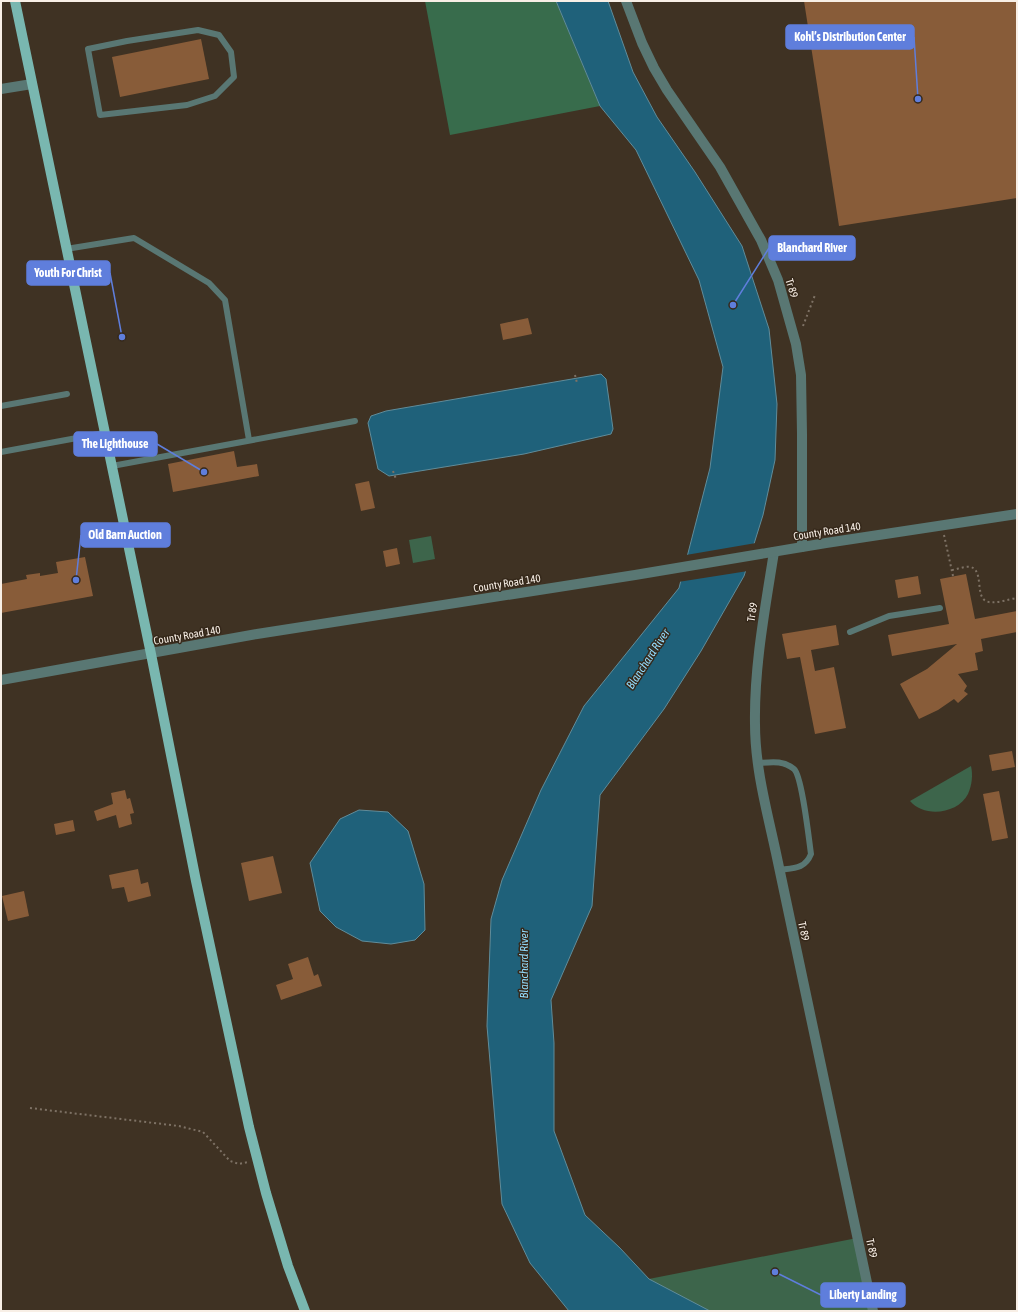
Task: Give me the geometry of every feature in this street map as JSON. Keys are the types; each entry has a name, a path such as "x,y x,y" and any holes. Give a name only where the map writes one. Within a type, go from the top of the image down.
{"main road":[{"path":"15,1 151,654 196,882 249,1127 257,1161 288,1266 305,1311"}],"street":[{"name":"Tr 89","path":"626,1 642,43 654,68 667,90 720,167 761,240 778,280 796,344 800,375 802,434 802,547"},
{"path":"1,89 32,84"},
{"name":"County Road 140","path":"1,680 257,634 1017,514"},
{"name":"Tr 89","path":"774,552 761,632 756,682 755,724 758,763 779,870 873,1311"}],"lane":[{"path":"198,30 218,35 231,52 234,78 215,96 187,105 100,115 88,49 127,41 198,30"},
{"path":"66,250 134,238 209,283 225,300 249,440"},
{"path":"1,406 67,394"},
{"path":"112,466 355,420"},
{"path":"1,452 104,433"},
{"path":"850,632 889,616 940,608"},
{"path":"758,763 779,762 787,765 796,770 800,783 811,854 808,862 804,865 779,870"}],"path":[{"path":"796,344 815,295"},
{"path":"575,375 577,383"},
{"path":"394,471 396,479"},
{"path":"942,526 953,576"},
{"path":"952,570 970,567 974,568 978,573 981,597 986,601 991,602 1017,598"},
{"path":"30,1108 179,1126 203,1132 230,1161 238,1164 257,1161"}],"green space":[{"path":"425,1 556,1 600,106 450,135"},
{"path":"431,536 435,559 413,563 409,540"},
{"path":"971,766 972,780 968,794 957,806 932,812 916,806 910,801"},
{"path":"857,1238 873,1311 630,1311 603,1288"}],"water":[{"path":"556,1 608,1 633,72 657,117 695,172 742,246 769,329 777,404 775,460 763,515 744,576 701,651 664,709 600,795 592,906 551,1000 554,1043 554,1131 585,1215 620,1248 649,1279 710,1311 569,1311 530,1263 502,1204 487,1026 491,919 502,880 541,790 584,706 679,588 710,468 723,367 699,280 636,150 600,106"},
{"path":"601,374 606,379 613,429 611,434 524,454 389,476 378,469 368,423 371,416 386,411"},
{"path":"359,810 388,812 408,831 424,884 425,930 415,940 391,944 362,941 336,927 320,911 310,863 340,819"}],"pier":[{"path":"756,543 748,571 678,582 686,555"}],"building":[{"path":"804,1 1017,1 1017,198 839,226"},
{"path":"201,39 209,79 120,97 112,57"},
{"path":"528,318 532,334 503,340 500,324"},
{"path":"234,451 237,467 257,464 259,476 173,492 168,464"},
{"path":"369,481 375,508 361,511 355,484"},
{"path":"397,548 400,564 386,567 383,551"},
{"path":"85,557 93,596 1,613 1,584 27,579 26,575 40,573 40,576 58,573 56,562"},
{"path":"966,574 975,619 1017,611 1017,632 981,639 983,651 975,653 978,670 958,674 967,686 964,691 968,694 958,703 954,699 938,710 919,719 900,684 927,669 957,644 892,656 888,635 949,624 940,579"},
{"path":"918,576 921,594 898,598 895,580"},
{"path":"836,625 839,645 811,650 815,671 834,667 846,728 815,734 800,657 787,659 782,634"},
{"path":"1012,751 1015,767 992,771 989,755"},
{"path":"125,790 127,799 130,798 134,813 130,814 132,824 119,828 116,815 97,821 94,811 113,804 111,793"},
{"path":"999,791 1008,838 992,841 983,794"},
{"path":"73,820 75,831 56,835 54,824"},
{"path":"273,856 282,893 249,901 241,863"},
{"path":"138,869 141,884 148,882 151,896 128,902 124,887 112,889 109,875"},
{"path":"24,891 29,916 8,921 2,896"},
{"path":"308,957 314,976 318,974 322,986 281,1000 276,985 293,979 288,964"}],"place":[{"name":"Kohl’s Distribution Center","path":"918,99"},
{"name":"Blanchard River","path":"733,305"},
{"name":"Youth For Christ","path":"122,337"},
{"name":"The Lighthouse","path":"204,472"},
{"name":"Old Barn Auction","path":"76,580"},
{"name":"Liberty Landing","path":"775,1272"}]}
